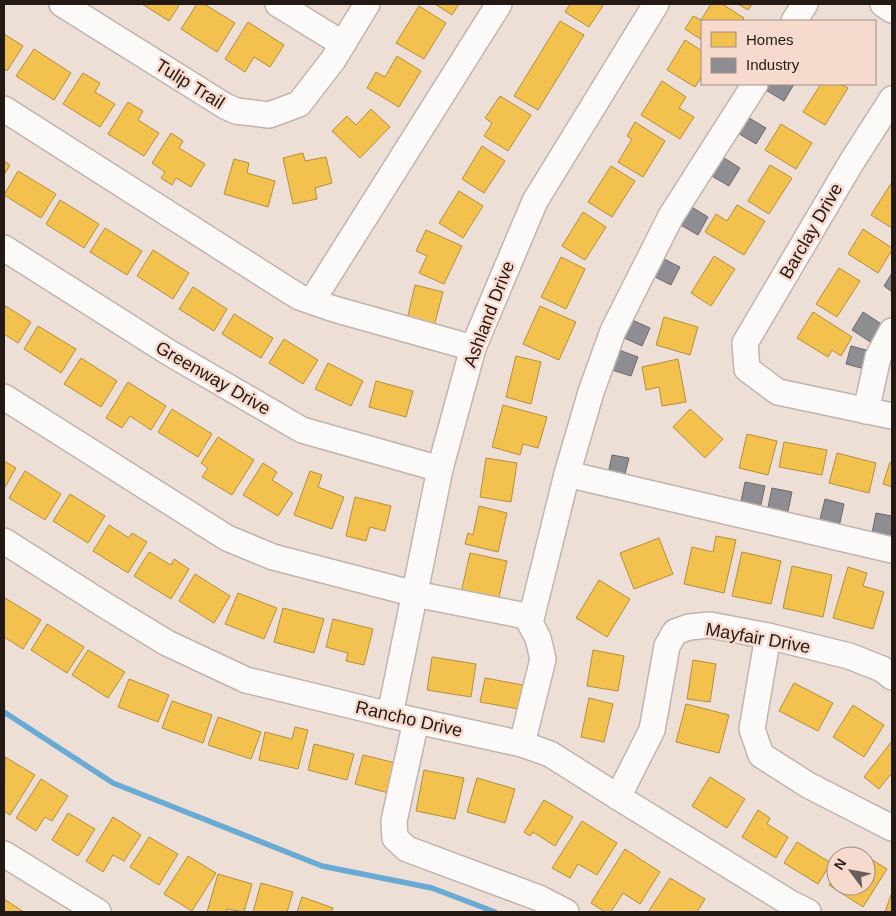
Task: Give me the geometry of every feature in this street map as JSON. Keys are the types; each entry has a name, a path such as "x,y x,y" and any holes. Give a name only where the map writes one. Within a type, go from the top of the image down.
{"street":[{"name":"Tulip Trail","path":"62,4 225,106 236,111 269,115 299,104 334,60 368,4"},
{"path":"278,4 343,44"},
{"path":"312,301 499,4"},
{"name":"Ashland Drive","path":"390,715 440,470 473,348 535,201 656,4"},
{"path":"795,20 805,4"},
{"path":"883,4 892,10"},
{"path":"522,744 543,659 538,638 530,623 531,617 567,474 591,392 614,331 640,275 671,216 754,85"},
{"name":"Barclay Drive","path":"866,411 778,392 747,369 745,343 851,163 892,99"},
{"path":"4,109 299,297 473,348"},
{"name":"Greenway Drive","path":"4,248 168,352 302,430 440,470"},
{"path":"892,331 878,357 866,411 892,416"},
{"path":"4,397 227,538 273,557 415,594 531,617"},
{"path":"567,474 892,550"},
{"name":"Rancho Drive","path":"4,541 167,642 246,680 390,715 522,744 550,754 790,903 808,912"},
{"name":"Mayfair Drive","path":"618,797 652,730 667,646 675,632 689,627 710,625 768,636 849,656 882,669 892,677"},
{"path":"768,636 752,729 761,755 808,785 892,828"},
{"path":"416,721 394,821 396,838 407,849 539,898 566,912"},
{"path":"4,854 88,910"}],"building: Homes":[{"path":"142,4 180,4 169,21"},
{"path":"197,4 204,4 235,23 217,52 181,29"},
{"path":"435,4 459,4 452,15"},
{"path":"570,4 604,4 589,27 565,12"},
{"path":"711,4 722,4 744,18 743,20 701,20"},
{"path":"738,4 752,4 748,10"},
{"path":"419,6 446,23 424,59 396,43"},
{"path":"693,16 701,20 701,39 685,29"},
{"path":"560,21 584,35 538,110 514,96"},
{"path":"248,22 284,45 270,67 254,57 245,72 225,59"},
{"path":"4,34 23,46 7,71 4,68"},
{"path":"685,40 701,50 701,78 695,87 667,70"},
{"path":"34,49 71,73 54,100 16,76"},
{"path":"397,56 421,71 399,107 367,88 376,72 385,77"},
{"path":"83,73 100,83 95,92 115,104 100,127 63,104"},
{"path":"662,81 686,97 679,108 694,117 680,139 641,115"},
{"path":"820,85 843,85 848,88 825,125 803,112"},
{"path":"500,96 531,115 508,151 484,136 492,123 485,118"},
{"path":"128,102 143,111 138,120 159,133 144,156 108,134"},
{"path":"371,109 390,127 360,158 332,131 347,116 356,125"},
{"path":"635,122 665,141 643,177 618,162 632,139 627,136"},
{"path":"781,124 812,143 796,169 765,150"},
{"path":"171,133 183,141 179,148 205,164 191,187 176,178 172,185 161,178 165,172 152,163"},
{"path":"482,146 505,161 484,193 462,179"},
{"path":"303,153 305,161 326,157 332,183 315,188 317,199 293,204 283,158"},
{"path":"234,159 249,163 247,173 275,181 268,207 224,194"},
{"path":"4,161 10,165 4,175"},
{"path":"770,165 792,178 769,214 748,201"},
{"path":"611,166 635,181 612,217 588,202"},
{"path":"18,171 56,194 41,218 4,195"},
{"path":"892,182 892,228 871,215"},
{"path":"459,191 483,206 463,238 439,223"},
{"path":"60,200 99,224 84,248 46,224"},
{"path":"737,205 765,221 744,255 705,232 716,214 727,221"},
{"path":"583,212 606,227 585,260 562,246"},
{"path":"105,228 142,251 127,275 90,252"},
{"path":"863,229 892,248 878,273 848,254"},
{"path":"426,230 462,246 444,284 419,273 427,256 416,251"},
{"path":"153,250 189,273 173,299 137,276"},
{"path":"714,256 735,269 711,306 691,293"},
{"path":"561,257 585,269 566,309 541,297"},
{"path":"839,268 860,281 837,317 816,304"},
{"path":"415,285 443,292 433,330 406,324"},
{"path":"193,287 227,309 214,331 179,309"},
{"path":"4,305 31,322 18,343 4,334"},
{"path":"540,306 576,322 559,360 523,344"},
{"path":"813,312 852,337 841,356 832,350 828,357 797,338"},
{"path":"234,314 273,338 261,358 222,334"},
{"path":"664,317 698,327 690,355 656,345"},
{"path":"38,326 76,349 61,373 24,349"},
{"path":"284,339 318,360 303,384 269,363"},
{"path":"516,356 541,362 531,404 506,397"},
{"path":"81,358 117,381 101,407 64,384"},
{"path":"678,359 686,402 662,406 659,387 646,390 642,367"},
{"path":"328,363 363,381 351,406 315,389"},
{"path":"376,381 413,391 406,417 369,407"},
{"path":"128,382 166,406 151,430 130,416 122,428 106,418"},
{"path":"503,405 547,417 538,448 523,444 520,455 492,447"},
{"path":"172,409 212,434 198,457 158,432"},
{"path":"690,409 723,439 705,458 673,427"},
{"path":"747,434 777,441 768,475 739,468"},
{"path":"218,437 254,460 232,495 202,477 208,468 201,463"},
{"path":"784,442 827,450 822,475 779,467"},
{"path":"837,453 876,463 869,493 829,483"},
{"path":"486,458 517,463 511,502 480,497"},
{"path":"4,461 16,468 4,489"},
{"path":"890,462 892,463 892,487 883,484"},
{"path":"263,463 277,472 272,480 293,493 278,516 243,495"},
{"path":"25,471 61,494 45,520 9,498"},
{"path":"310,471 322,475 318,487 344,497 332,529 294,515"},
{"path":"70,494 105,516 88,543 53,521"},
{"path":"355,497 391,506 385,531 370,527 366,541 346,536"},
{"path":"479,506 507,513 498,552 465,544 468,533 473,535"},
{"path":"109,525 129,538 132,533 147,542 128,573 93,551"},
{"path":"716,536 736,540 724,593 684,584 692,547 713,552"},
{"path":"659,538 673,574 634,589 620,553"},
{"path":"149,552 171,565 174,559 189,569 171,599 134,576"},
{"path":"742,552 781,561 771,604 732,596"},
{"path":"470,553 507,561 498,601 461,593"},
{"path":"792,566 832,575 823,617 783,608"},
{"path":"848,567 867,573 863,586 884,592 873,629 833,618"},
{"path":"195,574 230,596 214,623 179,601"},
{"path":"599,580 630,599 607,637 576,618"},
{"path":"238,593 277,608 264,639 225,624"},
{"path":"5,598 41,620 23,649 4,637"},
{"path":"283,608 324,619 314,653 274,642"},
{"path":"333,619 373,629 364,665 346,661 348,653 326,647"},
{"path":"47,624 84,647 67,673 31,650"},
{"path":"88,650 125,672 108,698 72,675"},
{"path":"593,650 624,656 618,691 587,686"},
{"path":"432,657 476,664 471,697 427,690"},
{"path":"693,660 716,664 710,702 687,699"},
{"path":"485,678 523,685 519,709 480,702"},
{"path":"129,679 169,695 158,722 118,707"},
{"path":"794,683 833,703 818,731 779,711"},
{"path":"589,698 613,704 604,742 581,737"},
{"path":"172,701 212,715 203,743 162,728"},
{"path":"686,704 729,715 719,753 676,742"},
{"path":"853,705 884,725 864,757 833,737"},
{"path":"218,717 261,732 251,759 208,745"},
{"path":"295,727 308,730 298,769 259,760 265,732 292,739"},
{"path":"892,741 892,776 890,775 879,789 864,777"},
{"path":"314,744 354,754 347,780 308,770"},
{"path":"363,755 404,765 396,795 355,784"},
{"path":"5,757 35,775 10,815 4,811"},
{"path":"424,770 464,778 455,819 416,811"},
{"path":"710,777 745,799 727,828 692,806"},
{"path":"477,778 515,789 505,823 467,812"},
{"path":"41,779 68,796 52,821 45,817 36,831 16,818"},
{"path":"544,800 573,817 555,846 533,832 530,836 524,832"},
{"path":"758,810 770,818 767,824 788,837 776,858 742,837"},
{"path":"68,813 95,829 78,856 52,840"},
{"path":"113,817 141,835 124,861 113,855 103,872 86,861"},
{"path":"582,821 617,843 597,875 578,864 570,878 552,868"},
{"path":"149,837 178,854 159,885 130,867"},
{"path":"797,842 826,860 826,871 818,884 784,863"},
{"path":"625,849 660,872 640,904 623,893 611,912 605,912 591,903"},
{"path":"188,856 216,873 192,911 164,894"},
{"path":"876,862 887,869 876,886"},
{"path":"218,874 252,884 244,912 227,909 226,912 207,912"},
{"path":"670,878 705,899 697,912 648,912"},
{"path":"261,883 293,892 287,912 253,912"},
{"path":"892,892 892,912 885,912"},
{"path":"846,896 870,896 863,907"},
{"path":"302,897 333,908 331,912 297,912"},
{"path":"4,899 24,912 4,912"}],"building: Industry":[{"path":"766,85 793,85 784,101 764,89"},
{"path":"746,116 766,128 756,144 736,132"},
{"path":"721,156 740,168 729,186 710,175"},
{"path":"690,206 708,217 698,235 679,224"},
{"path":"660,257 680,267 671,285 651,275"},
{"path":"892,273 892,292 884,286"},
{"path":"863,312 883,325 872,343 852,330"},
{"path":"630,319 650,328 642,346 622,337"},
{"path":"851,346 870,351 865,369 846,364"},
{"path":"619,350 638,357 631,376 612,370"},
{"path":"612,455 629,458 624,478 608,474"},
{"path":"745,482 765,486 760,509 740,506"},
{"path":"772,488 792,492 787,516 767,512"},
{"path":"825,499 844,504 839,527 819,523"},
{"path":"876,513 892,516 891,537 872,533"}],"waterway":[{"path":"4,712 113,783 322,866 432,888 495,912"}]}
